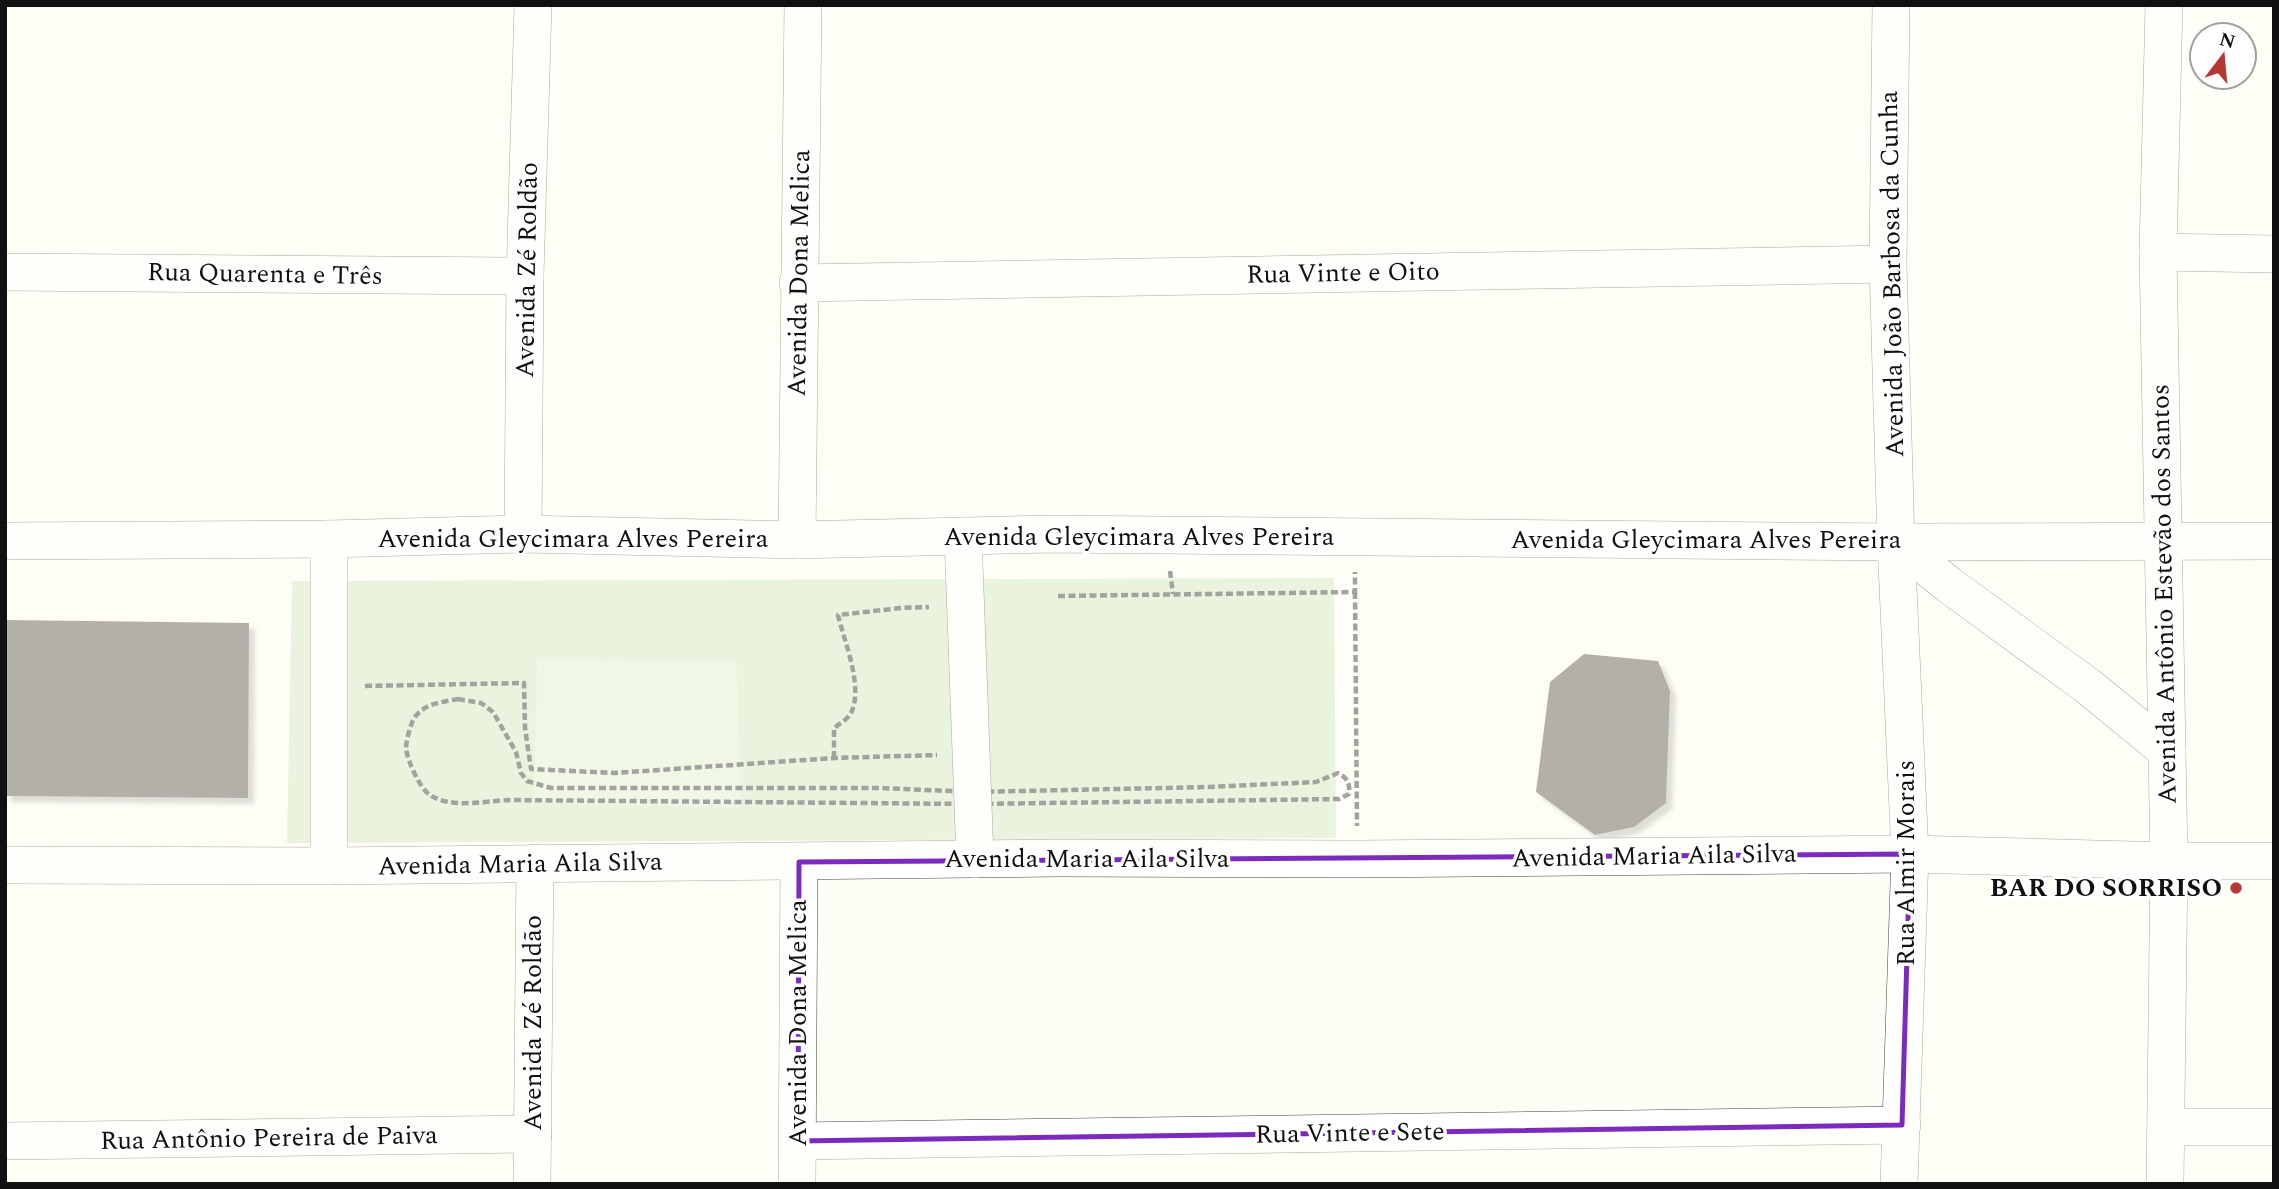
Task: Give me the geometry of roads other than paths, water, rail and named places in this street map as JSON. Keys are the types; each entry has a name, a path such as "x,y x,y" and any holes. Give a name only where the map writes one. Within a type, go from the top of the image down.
{"street":[{"name":"Avenida Zé Roldão","path":"523,534 525,276 533,5"},
{"name":"Avenida Dona Melica","path":"797,540 803,5"},
{"name":"Avenida João Barbosa da Cunha","path":"1891,5 1888,264 1896,542"},
{"name":"Avenida Antônio Estevão dos Santos","path":"2164,5 2158,252 2169,861 2165,1184"},
{"path":"2158,252 2274,254"},
{"name":"Rua Vinte e Oito","path":"798,282 1888,264"},
{"name":"Rua Quarenta e Três","path":"5,272 525,276"},
{"name":"Avenida Gleycimara Alves Pereira","path":"5,541 329,539 523,534 797,540 1051,534 1896,542 2274,541"},
{"path":"963,536 975,859"},
{"path":"329,539 329,866"},
{"path":"1896,542 1949,585 2089,687 2167,751"},
{"name":"Rua Almir Morais","path":"1896,542 1910,854 1899,1184"},
{"name":"Avenida Maria Aila Silva","path":"5,865 329,866 1910,854 2274,861"},
{"name":"Avenida Dona Melica","path":"797,1184 799,862"},
{"name":"Avenida Zé Roldão","path":"532,1184 534,863"},
{"name":"Rua Vinte e Sete","path":"798,1142 1902,1125"},
{"path":"2166,1127 2274,1127"},
{"name":"Rua Antônio Pereira de Paiva","path":"5,1142 533,1133"}],"place":[{"name":"BAR DO SORRISO","path":"2236,888"}]}
